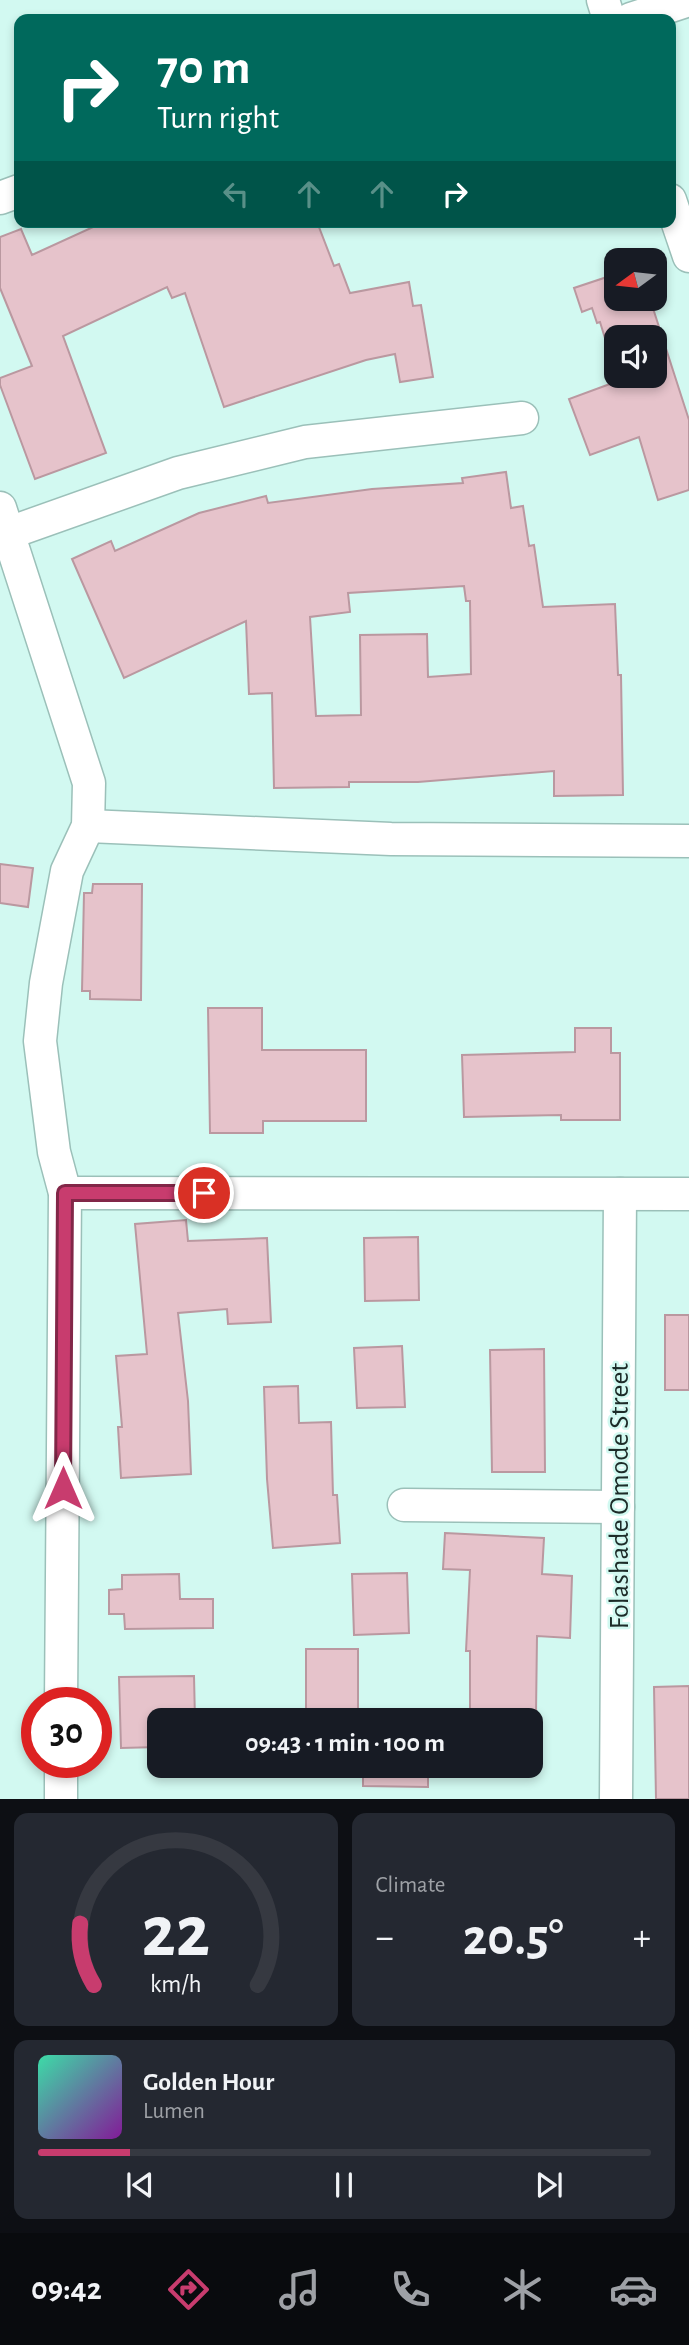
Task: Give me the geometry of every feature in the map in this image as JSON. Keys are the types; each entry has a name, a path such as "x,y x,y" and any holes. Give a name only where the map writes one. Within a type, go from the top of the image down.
{"street":[{"path":"646,14 689,0"},
{"path":"676,218 689,256"},
{"path":"61,1687 65,1193 54,1152 40,1041 46,983 67,871 88,826 89,783 4,520 305,442 522,418"},
{"path":"88,826 391,839 689,841"},
{"path":"65,1193 689,1194"},
{"name":"Folashade Omode Street","path":"616,1799 620,1194"},
{"path":"404,1505 618,1507"},
{"path":"61,1778 61,1799"}],"building":[{"path":"91,228 319,228 334,266 339,264 350,293 409,282 413,306 421,305 433,377 400,382 395,354 366,360 224,407 185,293 172,298 167,287 63,336 106,453 35,479 0,385 0,378 32,366 0,288 0,237 21,229 32,255"},
{"path":"604,278 604,312 654,312 658,325 604,325 604,335 592,308 582,312 574,288"},
{"path":"667,352 689,420 689,490 658,500 639,437 590,455 569,399 604,386 667,388"},
{"path":"506,472 511,508 523,506 529,546 534,545 543,607 615,604 618,675 621,675 623,795 554,796 554,771 418,782 349,782 349,787 274,788 272,693 249,694 246,621 124,678 72,559 111,541 115,551 199,513 266,496 268,503 372,489 463,483 462,478","holes":["464,586 466,601 470,601 471,674 428,677 427,634 360,635 361,715 316,716 310,617 350,612 348,593"]},
{"path":"0,864 33,868 28,907 0,903"},
{"path":"93,884 142,884 141,1000 90,999 90,991 82,991 84,893 92,893"},
{"path":"208,1008 262,1008 262,1050 366,1050 366,1121 263,1121 263,1133 210,1133"},
{"path":"575,1028 611,1028 611,1053 620,1053 620,1120 561,1120 561,1115 464,1117 462,1055 575,1052"},
{"path":"186,1220 188,1241 267,1238 271,1322 228,1324 227,1309 178,1313 188,1401 191,1474 121,1478 118,1427 122,1427 116,1356 147,1354 135,1224"},
{"path":"418,1237 419,1300 365,1301 364,1238"},
{"path":"665,1315 689,1315 689,1390 665,1390"},
{"path":"402,1346 405,1407 357,1408 354,1348"},
{"path":"544,1349 545,1472 492,1472 490,1350"},
{"path":"298,1386 299,1423 331,1422 333,1495 337,1495 340,1543 273,1548 267,1479 264,1387"},
{"path":"445,1533 544,1538 542,1574 572,1576 570,1638 537,1636 536,1708 470,1708 470,1651 466,1651 470,1570 443,1569"},
{"path":"407,1573 409,1633 354,1635 352,1574"},
{"path":"179,1574 180,1599 213,1599 213,1628 125,1629 124,1614 109,1614 109,1590 122,1589 122,1575"},
{"path":"306,1649 358,1649 358,1708 306,1708"},
{"path":"194,1676 195,1708 147,1708 147,1747 121,1748 119,1677"},
{"path":"689,1686 689,1799 656,1799 654,1687"},
{"path":"363,1778 428,1778 428,1787 363,1786"}],"route":[{"path":"63,1488 65,1193 204,1193"}]}
